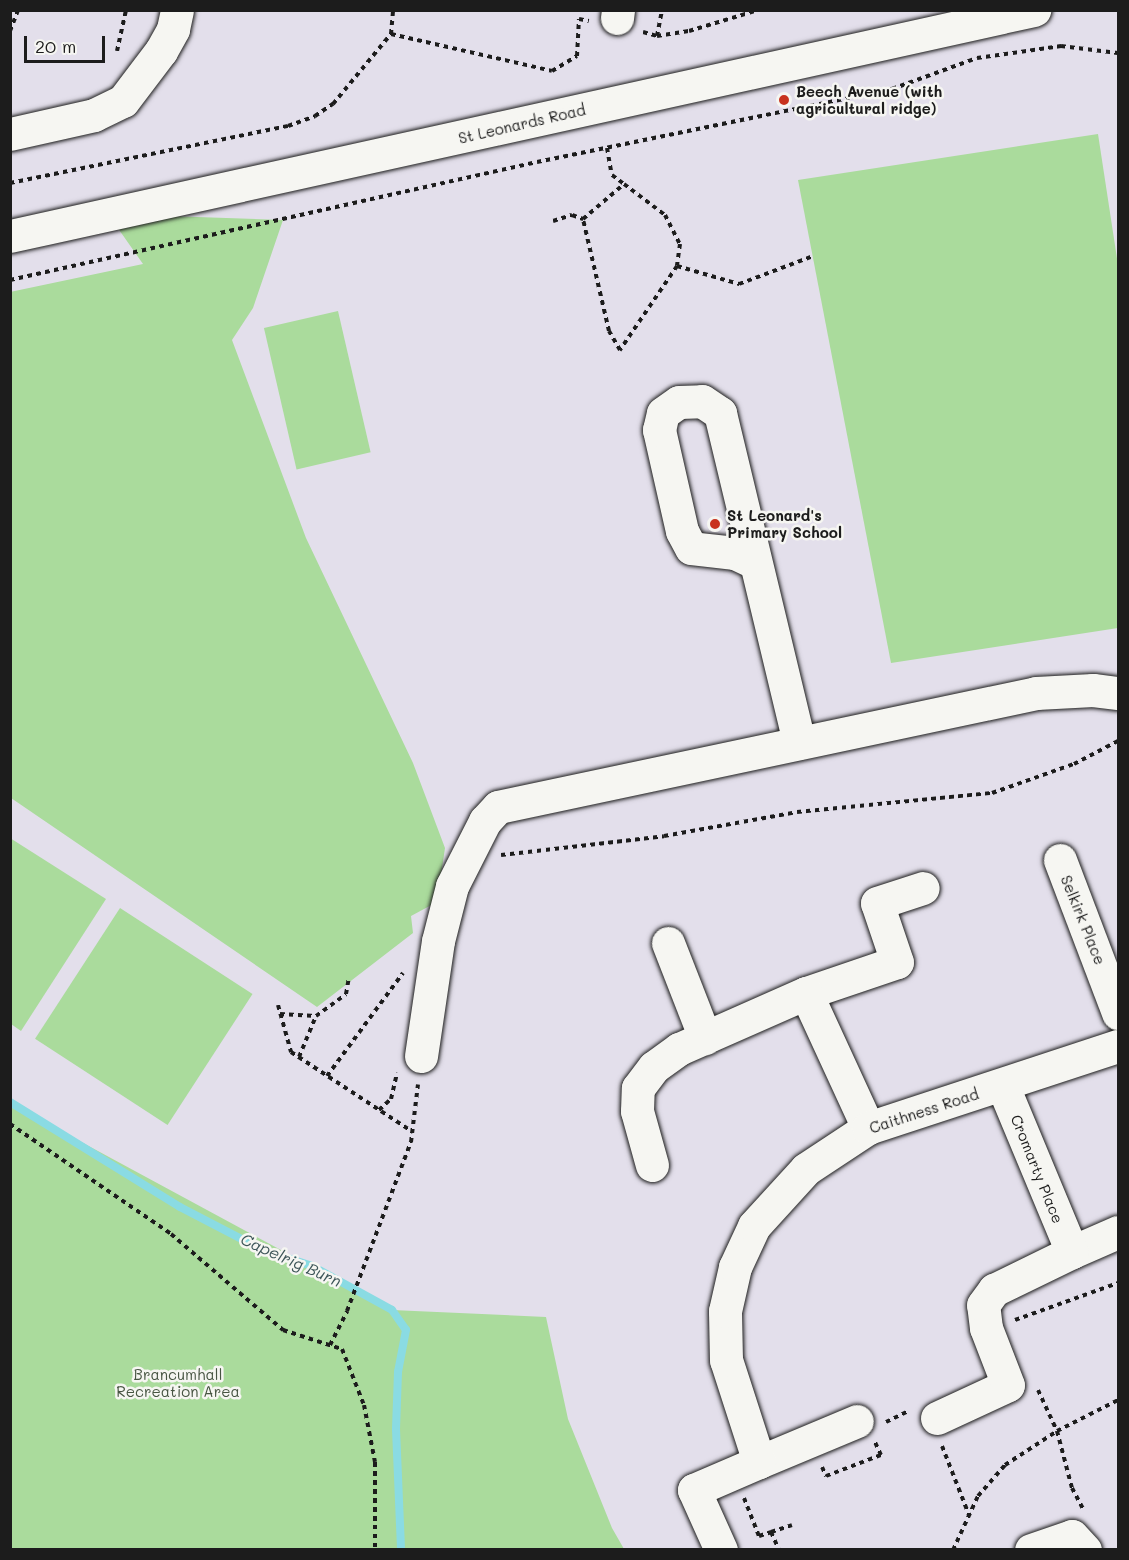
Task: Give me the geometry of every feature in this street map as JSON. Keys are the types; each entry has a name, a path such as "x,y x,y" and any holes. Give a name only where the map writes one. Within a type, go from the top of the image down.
{"street":[{"path":"10,134 94,115 123,101 161,51 173,29 177,10"},
{"name":"St Leonards Road","path":"10,236 969,17 1034,10"},
{"path":"754,562 735,553 691,548 682,531 659,430 663,413 679,402 702,401 720,413 799,743"},
{"path":"421,1056 438,941 452,886 484,821 498,807 1036,693 1093,690 1119,693"},
{"name":"Selkirk Place","path":"1060,860 1111,969 1119,1013"},
{"path":"652,1164 637,1111 638,1088 654,1067 679,1049 806,993 897,962 878,903 923,888"},
{"path":"668,943 705,1038"},
{"path":"806,993 868,1128"},
{"name":"Caithness Road","path":"759,1462 726,1360 725,1311 735,1268 754,1226 781,1194 806,1169 868,1128 1003,1086 1119,1046"},
{"name":"Cromarty Place","path":"1003,1086 1072,1252"},
{"path":"937,1418 1008,1385 986,1328 983,1305 994,1290 1119,1232"},
{"path":"721,1550 694,1490 759,1462 865,1430"},
{"path":"1031,1550 1072,1536 1086,1534"}],"path":[{"path":"11,32 18,10"},
{"path":"117,51 126,10"},
{"path":"10,183 288,126 315,116 333,104 391,34 393,10"},
{"path":"657,36 662,10"},
{"path":"391,34 552,71 577,56 579,19 614,20 657,36 717,26 758,10"},
{"path":"10,280 607,148 892,89 977,58 1061,46 1119,53"},
{"path":"583,219 609,331 620,351 677,266 680,244 677,231 665,215 612,175 607,148"},
{"path":"583,219 624,184"},
{"path":"553,221 572,215 583,219"},
{"path":"677,266 739,284 813,256"},
{"path":"470,851 500,855 544,852 797,812 992,793 1074,764 1119,741"},
{"path":"327,1076 406,969"},
{"path":"298,1057 316,1016 346,994 349,977"},
{"path":"278,1005 291,1052 413,1132"},
{"path":"280,1014 316,1016"},
{"path":"330,1345 347,1311 413,1132 421,1056"},
{"path":"10,1124 171,1234 283,1330 342,1348 364,1405 375,1462 375,1550"},
{"path":"1007,1323 1119,1283"},
{"path":"1037,1388 1057,1431 1086,1534"},
{"path":"953,1550 978,1496 1005,1465 1057,1431 1119,1400"},
{"path":"818,1456 826,1476 881,1455 865,1430"},
{"path":"740,1488 759,1536 792,1525"},
{"path":"771,1532 779,1550"}],"green space":[{"path":"1098,134 1118,265 1118,628 891,663 798,180"},
{"path":"108,214 283,220 253,308 232,340 306,538 413,763 445,848 437,902 411,916 413,933 317,1007 11,798 10,292 143,264"},
{"path":"338,311 371,452 297,469 264,328"},
{"path":"10,838 106,899 21,1031 11,1024"},
{"path":"120,908 253,994 168,1125 35,1039"},
{"name":"Brancumhall Recreation Area","path":"11,1104 392,1310 546,1317 568,1419 612,1528 624,1549 11,1549"}],"waterway":[{"name":"Capelrig Burn","path":"10,1102 180,1207 263,1250 312,1266 392,1310 406,1330 398,1372 396,1429 401,1550"}],"place":[{"name":"Beech Avenue (with agricultural ridge)","path":"784,100"},
{"name":"St Leonard's Primary School","path":"715,524"}]}
